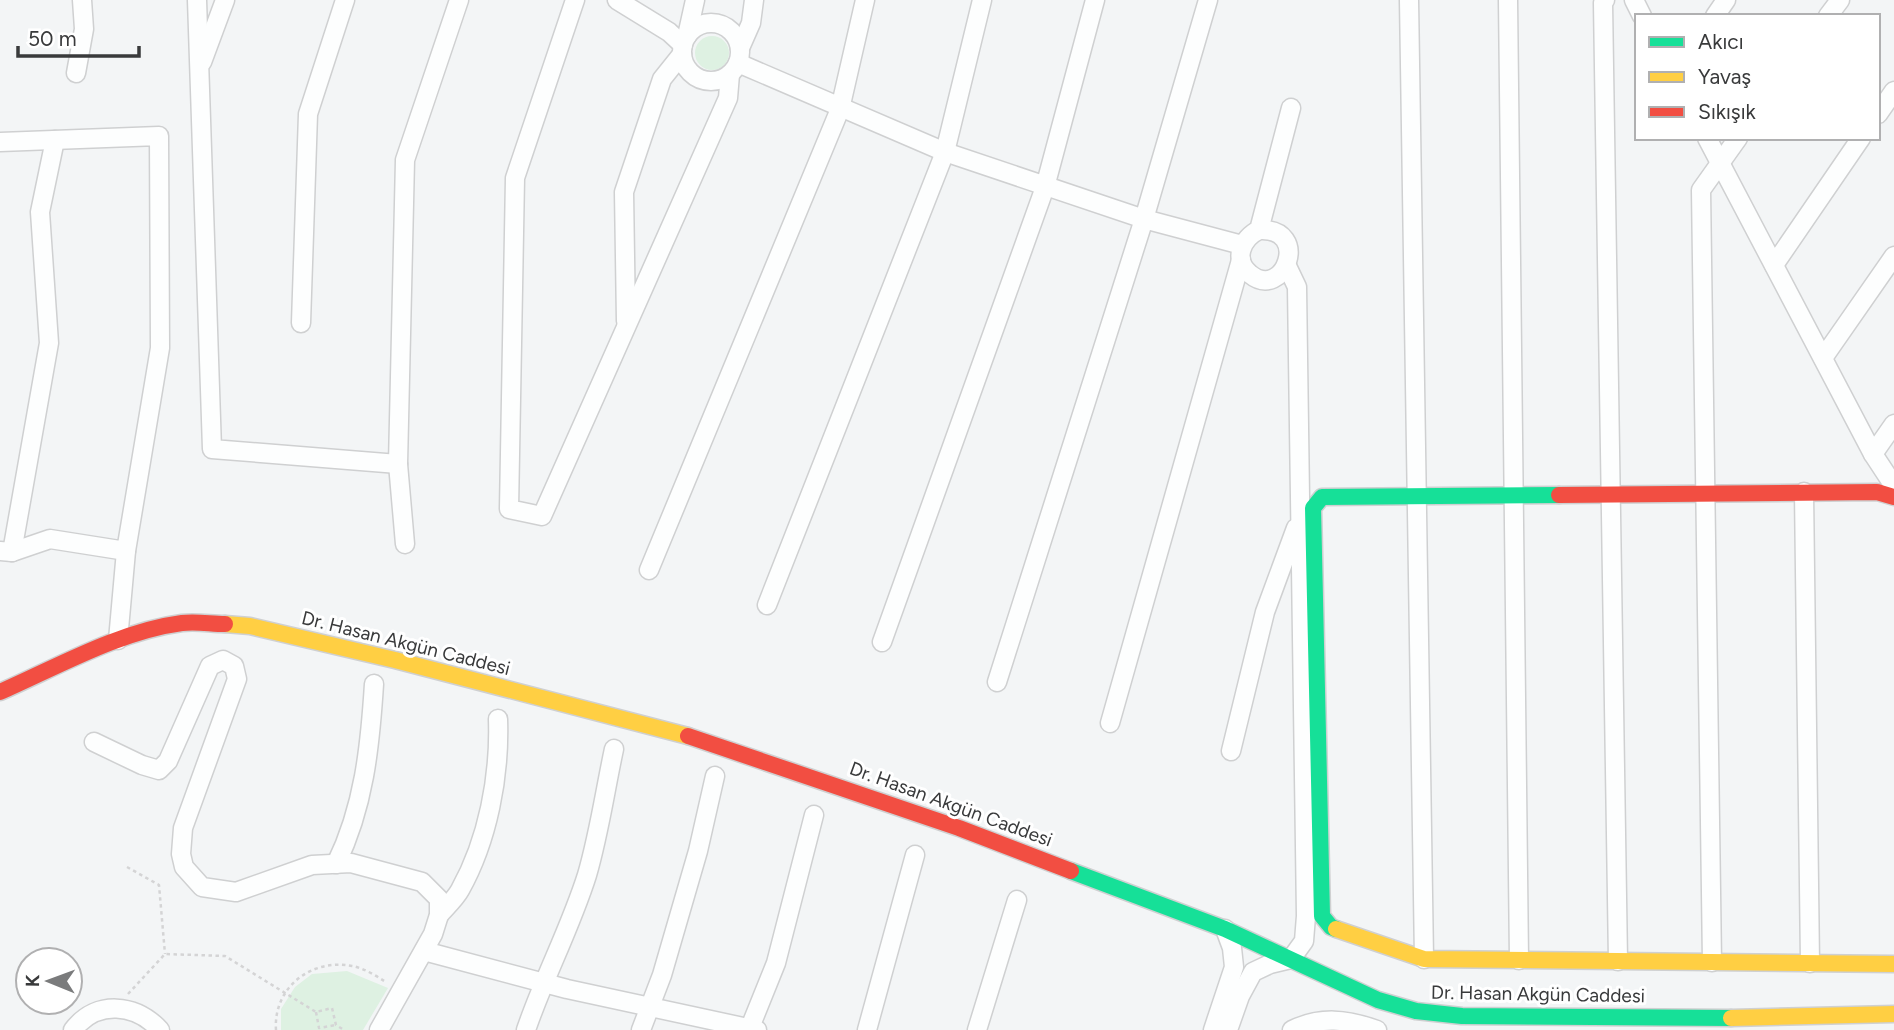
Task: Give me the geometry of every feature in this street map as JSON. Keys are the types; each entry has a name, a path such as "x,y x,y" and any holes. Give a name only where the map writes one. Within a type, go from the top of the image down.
{"street":[{"path":"76,73 84,29 82,0"},
{"path":"197,0 212,449 398,464"},
{"path":"200,68 225,0"},
{"path":"301,323 308,114 345,0"},
{"path":"405,544 398,464 405,160 459,0"},
{"path":"575,0 515,178 509,509 542,516 727,98 736,62 751,23 754,0"},
{"path":"617,0 669,32 684,45"},
{"path":"627,329 624,192 662,79 684,45 703,24 722,25 736,38 736,62 722,79 704,81 688,71 684,45 695,0"},
{"path":"649,570 840,109 865,0"},
{"path":"767,605 945,152 982,0"},
{"path":"882,642 1045,187 1096,0"},
{"path":"997,682 1144,219 1208,0"},
{"path":"1409,0 1424,959"},
{"path":"1508,0 1519,960"},
{"path":"1605,0 1618,961"},
{"path":"736,62 945,152 1241,252"},
{"path":"1880,111 1894,91"},
{"path":"1259,230 1291,108"},
{"path":"0,142 159,136 160,348 126,551 118,640"},
{"path":"55,140 40,212 49,344 6,551 50,539 126,551"},
{"path":"1708,140 1873,454 1894,486"},
{"path":"1712,962 1702,190 1737,140"},
{"path":"1774,265 1860,140"},
{"path":"1110,723 1241,252 1252,233 1259,230 1275,232 1287,243 1289,258 1287,266 1276,276 1262,279 1248,273 1241,252"},
{"path":"1823,358 1894,256"},
{"path":"1228,1030 1240,996 1253,972 1291,959 1304,941 1306,916 1297,287 1287,266"},
{"path":"1873,454 1894,424"},
{"path":"1804,492 1810,963"},
{"path":"1894,497 1877,492 1322,497 1313,508 1322,916 1331,927 1424,959 1894,964"},
{"path":"1231,751 1265,612 1300,519"},
{"name":"Dr. Hasan Akgün Caddesi","path":"0,692 118,640 158,627 185,622 250,626 704,740 959,828 1225,929 1378,1000 1416,1011 1462,1016 1782,1018 1894,1014"},
{"path":"94,742 142,765 159,770 168,761 210,666 223,660 234,666 237,678 183,828 181,854 184,867 202,887 236,892 312,865 351,863 422,882 439,899 439,915 433,934 379,1030"},
{"path":"336,864 349,837 360,803 368,756 374,684"},
{"path":"439,915 460,892 478,848 494,790 498,719"},
{"path":"526,1030 543,983 565,939 587,873 614,749"},
{"path":"641,1030 662,975 715,776"},
{"path":"424,951 543,983 752,1029 776,963 814,815"},
{"path":"867,1030 915,855"},
{"path":"977,1030 1017,900"},
{"path":"1213,1030 1234,967 1232,948 1225,929"},
{"path":"73,1030 96,1011 124,1007 136,1011 160,1030"},
{"path":"1292,1030 1329,1019 1353,1021 1377,1030"}],"path":[{"path":"124,1007 127,995 164,954 159,884 127,867"},
{"path":"164,954 225,956 316,1012 319,1028 336,1025 344,1030"},
{"path":"276,1030 278,1005 285,992 297,978 314,968 352,966 401,991"},
{"path":"316,1012 332,1007 336,1025"}],"green space":[{"path":"712,36 724,41 729,53 724,65 712,70 700,65 695,53 700,41"},
{"path":"347,971 388,988 363,1030 281,1030 281,1009 295,987 312,974"}],"traffic: fast":[{"path":"1336,929 1322,916 1313,508 1322,497 1559,495"},
{"path":"1071,871 1225,929 1378,1000 1416,1011 1462,1016 1731,1018"}],"traffic: slow":[{"path":"225,624 250,626 395,660 688,736"},
{"path":"1336,929 1424,959 1894,964"},
{"path":"1731,1018 1894,1014"}],"traffic: jam":[{"path":"1559,495 1877,492 1894,497"},
{"path":"0,692 89,651 135,634 182,623 225,624"},
{"path":"688,736 959,828 1071,871"}]}
